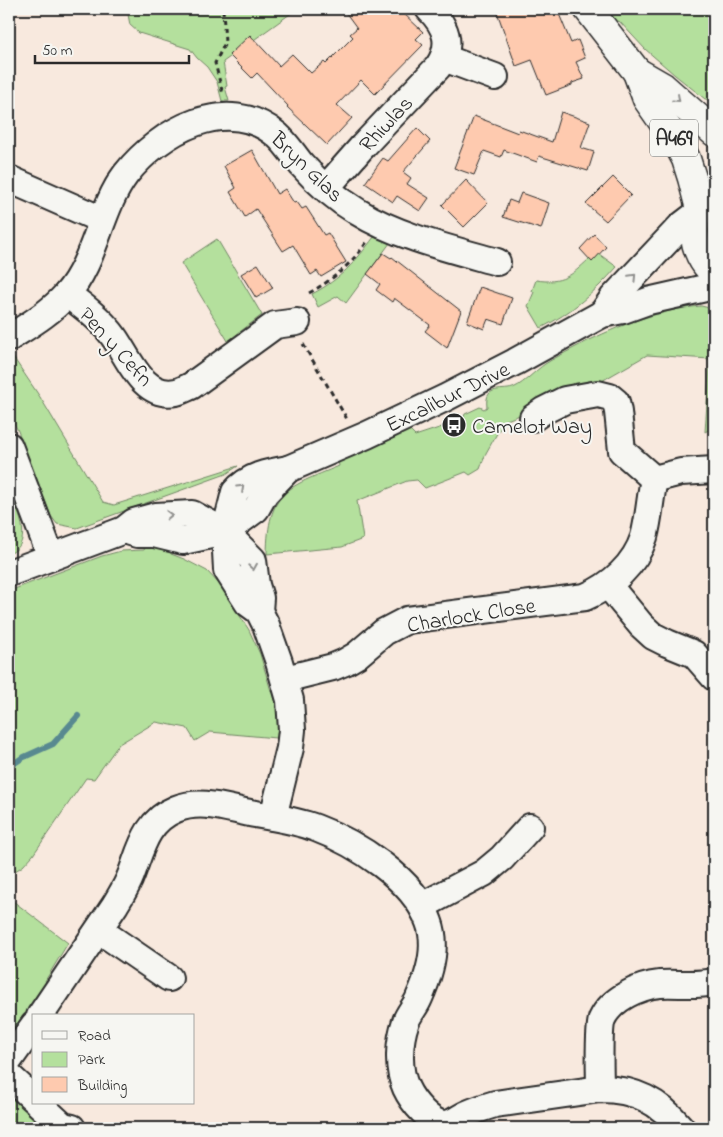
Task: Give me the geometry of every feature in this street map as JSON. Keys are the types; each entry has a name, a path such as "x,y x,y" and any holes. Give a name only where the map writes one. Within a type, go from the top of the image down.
{"main road":[{"name":"A469","path":"588,9 637,72 647,99 677,142 686,159 704,204"},
{"name":"A469","path":"637,72 663,87 714,132"},
{"path":"704,204 694,227 695,242 700,256 714,273"}],"street":[{"path":"429,9 444,27 446,35 444,58 495,77"},
{"name":"Rhiwlas","path":"326,188 383,124 438,67 444,58"},
{"name":"Bryn Glas","path":"9,338 55,307 68,294 87,259 102,220 125,176 153,146 176,130 194,122 212,118 244,118 256,121 268,128 278,136 326,188 359,212 380,224 436,244 497,262"},
{"path":"9,179 102,220"},
{"name":"Excalibur Drive","path":"602,314 613,298 680,226 704,204"},
{"name":"Excalibur Drive","path":"225,532 235,492 252,479 270,472 288,469 367,435 515,362 602,314 623,310 666,296 714,286"},
{"name":"Pen y Cefn","path":"68,294 100,321 146,385 159,390 174,392 191,386 275,325 300,333"},
{"path":"533,418 565,400 598,394 616,402 622,451 654,479 681,472 714,470"},
{"path":"9,446 50,557"},
{"name":"Charlock Close","path":"285,679 333,667 345,662 357,655 384,632 407,620 585,597 608,586 631,562 639,548 644,536 654,479"},
{"path":"9,573 124,530 134,522 156,516 192,514 225,532 254,560 256,585 260,598 259,611 273,643 290,700 292,730 290,748 273,817"},
{"path":"608,586 641,625 653,636 694,654 714,677"},
{"path":"41,1014 99,930 125,888 143,841 151,829 164,816 175,809 204,804 273,817 316,828 356,846 380,863 400,881 422,906 430,922 433,940 432,954 419,1000 406,1020 400,1054 401,1071 406,1088 427,1116 437,1125 454,1122 478,1109 495,1104 600,1089 615,1089 643,1097 671,1116 681,1128"},
{"path":"422,906 484,873 502,858 530,827"},
{"path":"99,930 169,978"},
{"path":"600,1089 600,1030 602,1020 609,1009 634,991 646,986 714,982"},
{"path":"9,1060 32,1027"},
{"path":"9,1076 32,1097"},
{"path":"39,1104 63,1126 72,1128"}],"path":[{"path":"223,9 225,43 215,63 226,102"},
{"path":"678,13 680,9"},
{"path":"308,294 328,283 345,269 370,239"},
{"path":"300,333 348,420"}],"green space":[{"path":"127,9 297,9 223,62 227,86 225,87 229,101 222,101 217,82 207,67 190,49 139,33 130,25"},
{"path":"602,9 714,9 714,100 705,99 675,75 645,49 619,21 614,24"},
{"path":"374,237 390,243 346,303 338,296 318,307 312,294 347,269"},
{"path":"217,239 262,315 228,341 181,263"},
{"path":"599,254 617,267 582,301 562,316 541,328 528,306 534,292 532,291 536,280 559,280 577,270 589,259 591,261"},
{"path":"701,306 714,309 714,427 705,432 710,359 647,355 586,390 504,421 486,453 480,469 470,475 466,472 425,488 417,480 407,481 357,501 363,539 342,547 267,554 268,533 276,504 293,487 339,466 338,460 371,446 378,445 382,437 408,429 415,436 463,420 465,414 480,407 484,409 487,407 487,399 492,392 515,387 552,360 587,341 619,327 667,311"},
{"path":"11,354 40,397 103,502 114,505 238,466 226,474 77,528 57,524 51,516 18,431 9,413 9,355"},
{"path":"9,489 22,524 23,533 17,549 9,554"},
{"path":"149,542 170,550 171,554 207,571 220,585 249,630 260,654 271,691 286,703 284,735 276,738 210,732 195,741 187,728 156,722 119,744 94,779 86,778 33,855 23,866 9,875 9,591 102,556 121,551 144,550"},
{"path":"9,898 68,943 45,981 51,986 9,1050"},
{"path":"9,1078 32,1096 32,1104 42,1104 72,1128 9,1128"}],"building":[{"path":"343,9 399,9 423,32 416,39 423,45 375,94 361,80 337,105 352,118 327,145 287,107 257,73 252,78 229,55 250,35 279,66 292,54 311,73 324,62 326,64 353,37 350,34 357,28"},
{"path":"496,9 557,9 571,43 578,40 585,58 576,62 584,79 546,95 532,60 516,66"},
{"path":"561,112 590,122 581,148 594,152 588,171 539,156 537,162 504,150 501,157 484,151 474,175 454,168 474,116 518,133 519,130 552,142"},
{"path":"417,128 430,141 403,172 411,178 407,184 429,198 420,211 397,196 393,202 365,183 383,158 388,161"},
{"path":"252,150 277,194 285,189 294,203 297,202 302,209 306,207 324,235 328,233 346,262 321,277 317,271 311,275 293,245 283,251 256,209 245,217 230,192 236,188 224,166"},
{"path":"613,177 631,195 606,221 586,204"},
{"path":"466,180 488,203 464,227 442,205"},
{"path":"521,193 549,203 541,229 503,217 509,200 517,203"},
{"path":"594,234 606,247 592,262 580,249"},
{"path":"383,253 392,257 461,311 447,348 425,331 430,325 394,298 392,302 376,290 380,284 367,274"},
{"path":"258,264 273,288 256,298 241,274"},
{"path":"480,287 512,298 503,324 488,319 484,329 467,322"}],"waterway":[{"path":"9,767 22,758 53,744 78,716"}],"place":[{"name":"Camelot Way","path":"454,425"}]}
